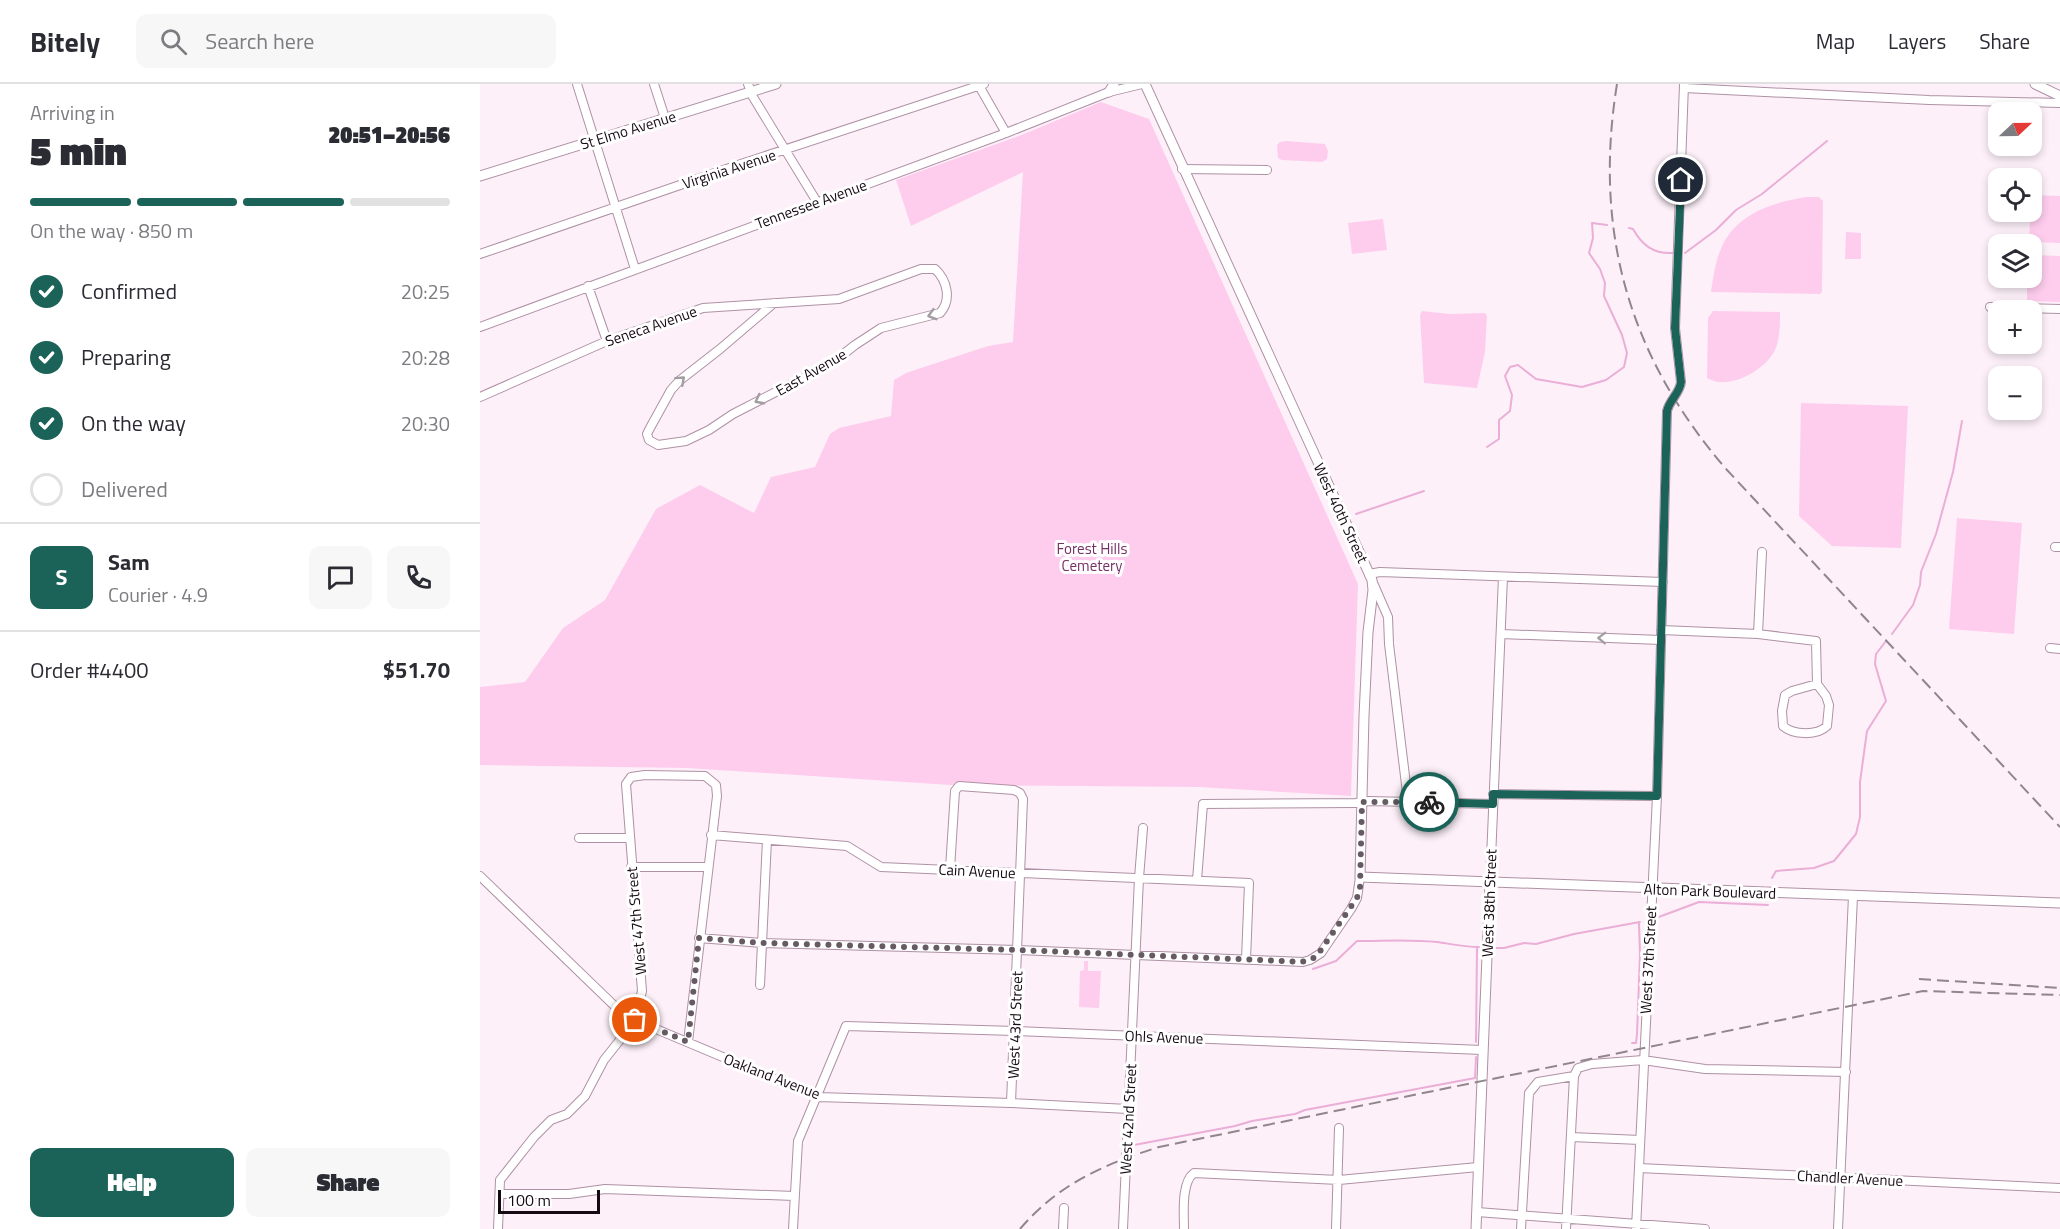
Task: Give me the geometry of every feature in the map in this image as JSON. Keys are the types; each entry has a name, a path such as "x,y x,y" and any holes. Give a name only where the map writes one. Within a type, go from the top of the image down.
{"main road":[{"name":"St Elmo Avenue","path":"480,176 665,118 749,88 776,84"},
{"name":"West 40th Street","path":"1144,84 1370,577 1373,590 1368,642 1360,877"},
{"path":"2035,84 2060,96"},
{"name":"Alton Park Boulevard","path":"1360,877 2060,903"},
{"name":"West 38th Street","path":"1476,1229 1490,882"}],"street":[{"path":"577,84 635,269"},
{"path":"654,84 665,118"},
{"name":"Tennessee Avenue","path":"480,327 1006,133 1111,88 1144,84"},
{"path":"980,85 1006,133"},
{"name":"Virginia Avenue","path":"480,254 980,85"},
{"path":"1684,86 1929,100 2060,103"},
{"name":"West 37th Street","path":"1636,1226 1657,796 1667,411 1669,403 1680,390 1681,382 1675,328 1684,86"},
{"path":"749,88 817,202"},
{"path":"1182,169 1267,170"},
{"name":"Seneca Avenue","path":"480,397 608,341 703,308 840,299 921,269 935,269"},
{"name":"East Avenue","path":"774,303 720,350 679,381 671,390 647,434 649,441 658,445 686,441 832,363 882,328 940,314 947,294 942,276 935,269"},
{"path":"588,286 608,341"},
{"path":"2042,308 2060,309"},
{"path":"1758,634 1762,552"},
{"path":"1408,801 1389,644 1388,617 1370,577 1380,572 1663,582"},
{"name":"West 38th Street","path":"1490,882 1503,577"},
{"path":"1661,630 1758,634 1816,641 1817,684 1826,696 1829,705 1827,726 1821,732 1789,731 1783,726 1782,711 1785,695 1817,684"},
{"path":"1502,634 1661,640"},
{"path":"2050,648 2060,648"},
{"name":"West 47th Street","path":"498,1229 500,1180 534,1137 551,1120 567,1114 585,1095 604,1060 635,1020 642,992 626,784 631,777 645,775 705,776 716,785 717,796 711,835"},
{"name":"West 43rd Street","path":"950,869 955,791 959,786 1014,790 1020,793 1023,799 1021,873 1011,1103"},
{"path":"1493,794 1657,796"},
{"path":"1197,880 1203,804 1408,801 1493,804"},
{"name":"West 42nd Street","path":"1123,1229 1143,828"},
{"path":"688,1042 711,835"},
{"name":"Cain Avenue","path":"711,835 847,846 881,867 1249,883 1246,960"},
{"path":"579,838 630,838"},
{"path":"760,986 768,840"},
{"path":"631,867 707,867"},
{"name":"Oakland Avenue","path":"480,876 625,1016 818,1096 1128,1109"},
{"name":"West 40th Street","path":"1246,960 1310,960 1321,953 1357,898 1360,877"},
{"path":"1838,1229 1853,896"},
{"path":"699,938 762,943 1018,950 1246,960"},
{"name":"Ohls Avenue","path":"818,1096 846,1026 1482,1050"},
{"path":"1521,1229 1529,1092 1538,1082 1576,1072 1592,1064 1643,1060 1705,1069 1846,1072"},
{"path":"1566,1229 1576,1072"},
{"path":"793,1229 798,1141 818,1096"},
{"path":"1336,1229 1339,1128"},
{"path":"1571,1137 1640,1140"},
{"path":"1184,1229 1186,1184 1189,1176 1194,1173 1339,1180 1478,1167"},
{"name":"Chandler Avenue","path":"1639,1168 2060,1188"},
{"path":"500,1194 569,1194 605,1189 795,1196"},
{"path":"1063,1229 1064,1208"},
{"path":"1477,1212 1636,1226 1705,1229"}],"green space":[{"name":"Forest Hills Cemetery","path":"1101,102 1149,119 1358,584 1351,796 1198,787 951,785 687,768 480,765 480,687 525,682 563,628 605,600 656,509 700,485 754,513 771,477 815,467 830,434 839,428 891,416 894,380 906,373 988,346 1013,342 1023,172 911,226 896,180 1019,136"},
{"path":"1286,141 1325,144 1328,151 1327,159 1322,162 1282,160 1278,158 1277,145"},
{"path":"2042,195 2060,196 2060,243 2042,242 2042,234 2029,234 2030,222 2042,222"},
{"path":"1806,197 1819,197 1823,201 1822,292 1820,294 1711,292 1718,256 1726,238 1734,228 1755,212"},
{"path":"1383,219 1387,250 1352,254 1348,223"},
{"path":"1846,232 1861,233 1861,259 1845,259"},
{"path":"2042,255 2060,256 2060,302 2027,300 2027,288 2042,288"},
{"path":"1422,311 1450,314 1485,313 1487,316 1485,352 1477,388 1424,383 1420,315"},
{"path":"1713,311 1780,312 1780,326 1775,350 1755,372 1725,382 1707,378 1708,318"},
{"path":"1801,403 1908,406 1901,548 1832,546 1799,516"},
{"path":"1957,518 2022,523 2014,634 1949,629"},
{"path":"1084,961 1088,961 1088,971 1101,971 1099,1008 1079,1007 1080,971 1084,970"}],"waterway":[{"path":"1685,253 1716,230 1736,210 1762,194 1827,141"},
{"path":"1487,447 1499,439 1499,420 1510,411 1512,395 1505,376 1510,367 1518,365 1536,379 1582,387 1606,380 1624,367 1627,353 1622,335 1604,296 1605,283 1600,269 1589,253 1593,238 1592,223 1607,225"},
{"path":"1629,228 1633,229 1640,240 1654,250 1673,253"},
{"path":"1892,634 1913,605 1920,585 1921,572 1936,534 1953,472 1962,421"},
{"path":"1356,514 1424,491"},
{"path":"1772,878 1776,871 1814,868 1834,861 1856,834 1860,817 1860,782 1867,731 1886,701 1875,664 1876,654 1886,641"},
{"path":"1656,918 1699,902 1768,905"},
{"path":"1494,948 1524,943 1536,944 1574,934 1640,922"},
{"path":"1632,1043 1636,1043 1637,1034 1639,923"},
{"path":"1313,969 1336,961 1357,941 1417,941 1479,947"},
{"path":"1476,1042 1477,947"},
{"path":"1134,1145 1475,1078 1476,1057"}],"railway":[{"path":"1617,84 1611,138 1610,191 1615,241 1626,290 1643,337 1665,383 1693,427 1727,470 2060,827"},
{"path":"1919,979 2060,988"},
{"path":"1020,1229 1034,1214 1066,1188 1119,1161 1159,1147 1923,991 2060,995"}],"way so far":[{"path":"635,1020 688,1042 699,938 762,943 1018,950 1302,962 1310,960 1321,953 1357,898 1360,888 1362,802 1429,802"}],"route":[{"path":"1429,802 1493,804 1493,794 1657,796 1667,411 1669,403 1680,390 1681,382 1675,328 1681,180"}]}
